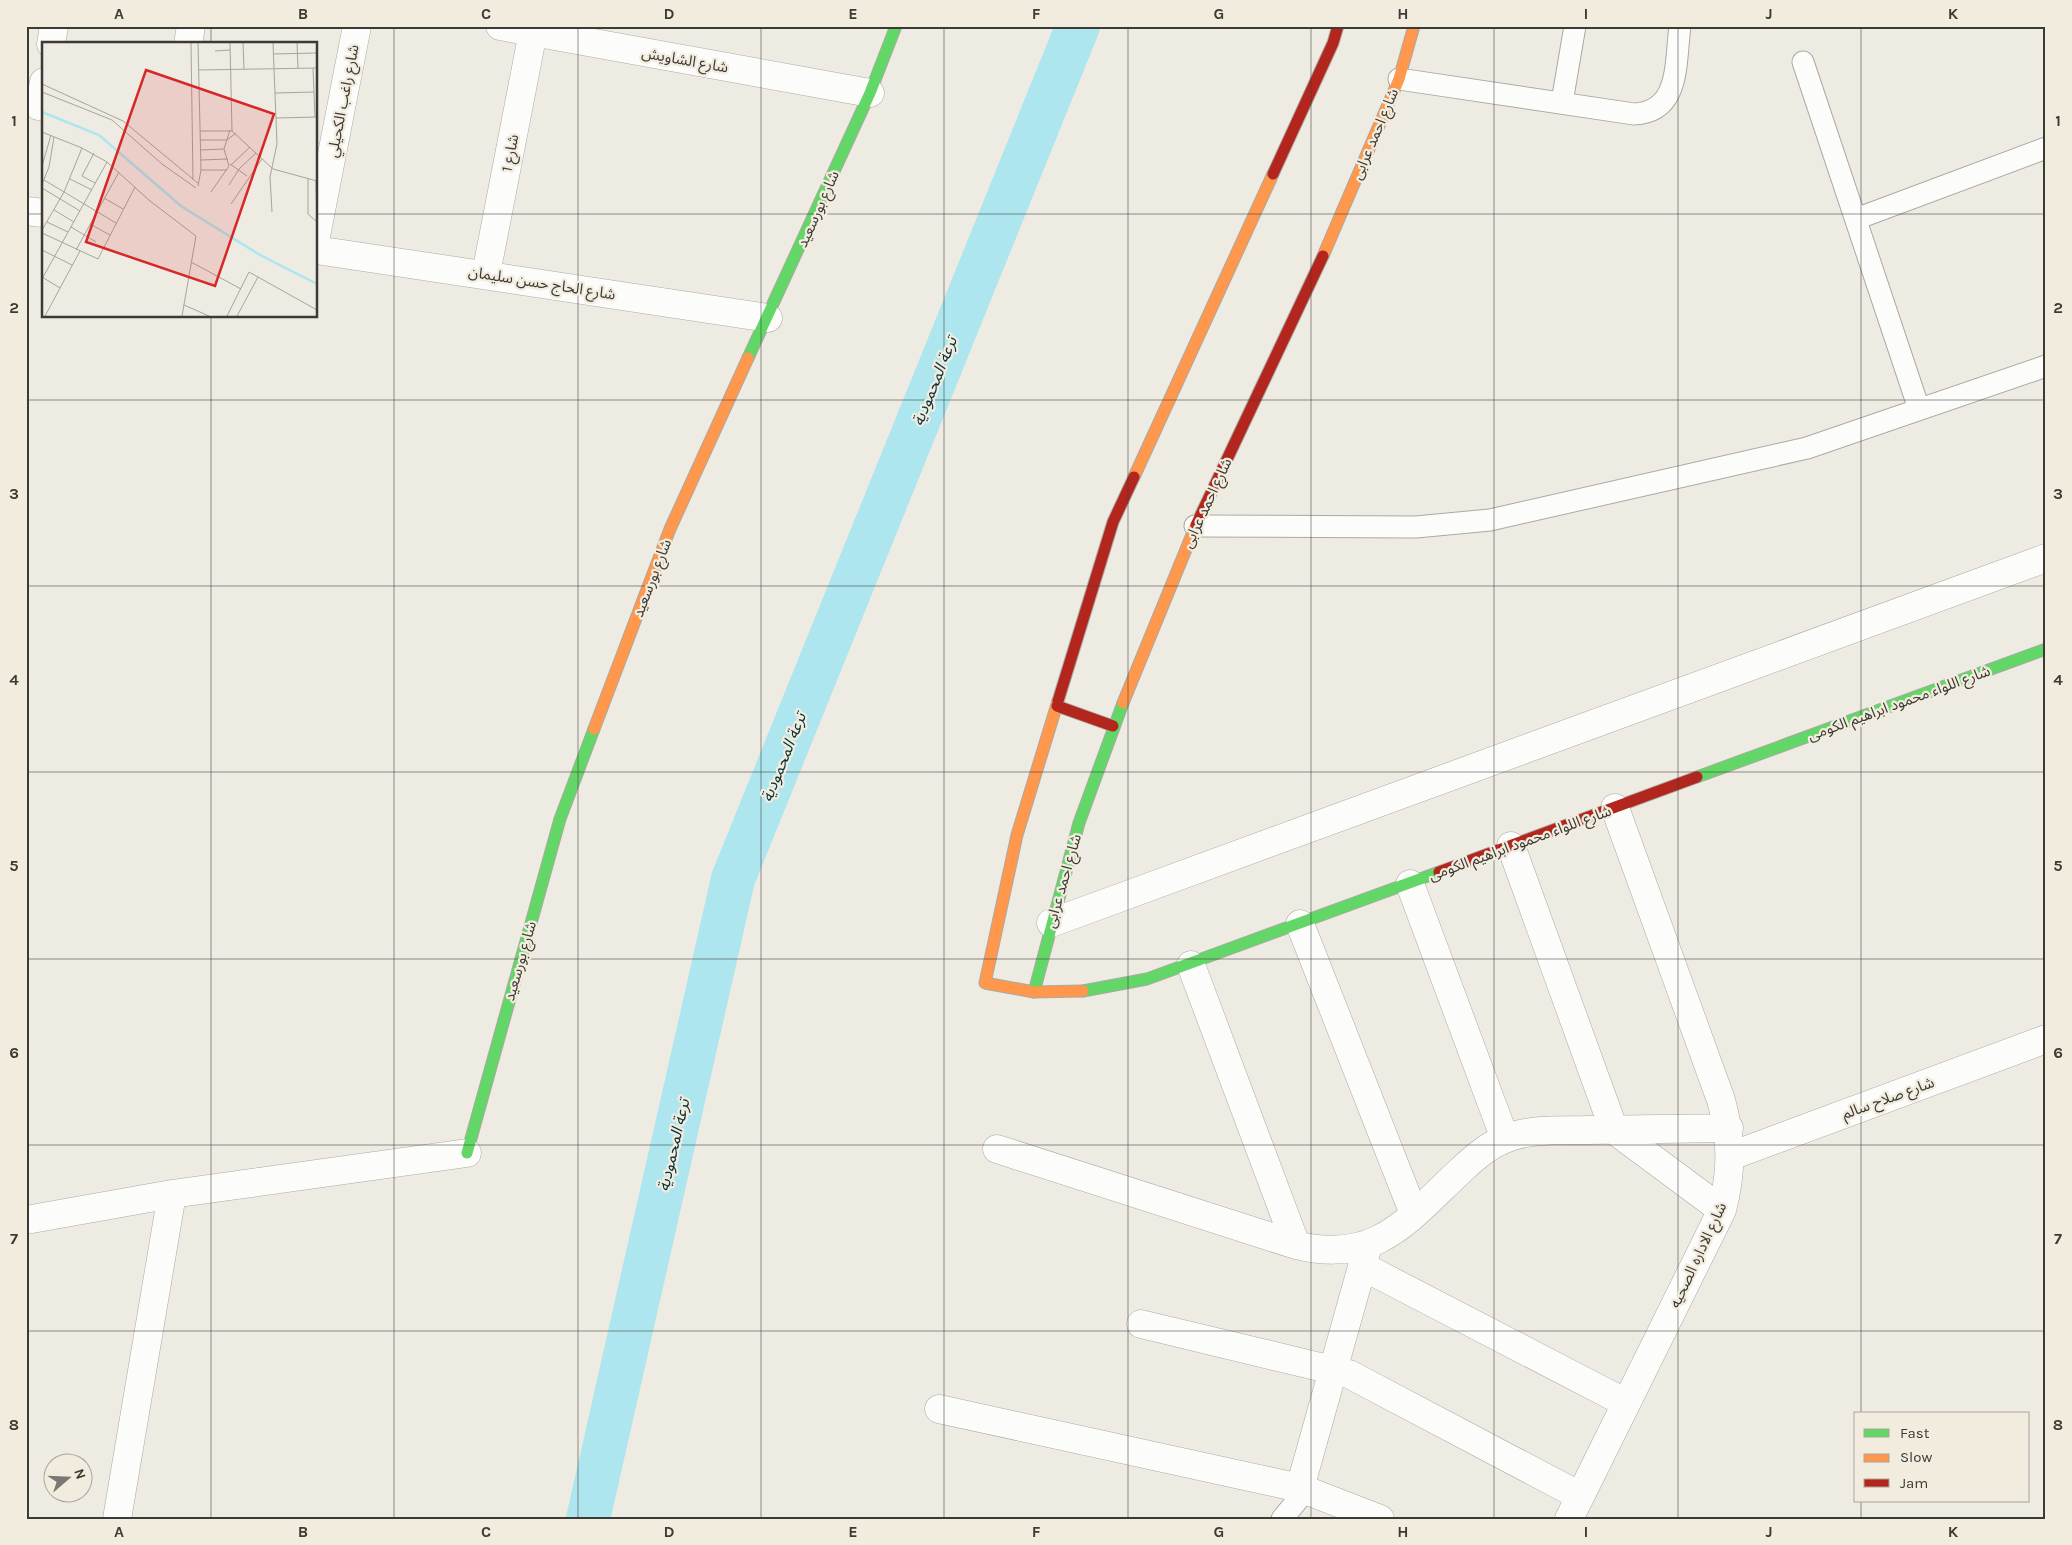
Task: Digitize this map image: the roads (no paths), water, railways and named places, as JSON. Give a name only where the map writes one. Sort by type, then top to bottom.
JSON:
[{"type":"main road","name":"شارع بورسعيد","points":[[467,1153],[560,820],[670,529],[870,93],[896,26]]},
{"type":"main road","points":[[1113,726],[1057,706],[1113,522],[1333,43],[1338,26]]},
{"type":"main road","name":"شارع احمد عرابى","points":[[1034,992],[1079,823],[1113,726],[1195,526],[1317,269],[1399,79],[1414,26]]},
{"type":"main road","name":"شارع اللواء محمود ابراهيم الكومى","points":[[1057,706],[1016,835],[985,983],[1034,992],[1072,993],[1148,979],[1191,965],[2046,649]]},
{"type":"street","points":[[51,42],[54,26]]},
{"type":"street","points":[[188,42],[191,26]]},
{"type":"street","name":"شارع راغب الكحيلي","points":[[318,226],[357,26]]},
{"type":"street","name":"شارع الشاويش","points":[[500,26],[870,93]]},
{"type":"street","name":"شارع 1","points":[[486,274],[534,32]]},
{"type":"street","points":[[26,211],[42,213]]},
{"type":"street","name":"شارع الحاج حسن سليمان","points":[[318,250],[486,274],[768,318]]},
{"type":"street","points":[[1051,923],[2046,558]]},
{"type":"street","name":"شارع الاداره الصحيه","points":[[1575,1508],[1722,1210],[1729,1184],[1731,1156],[1729,1128],[1721,1100],[1615,808]]},
{"type":"street","points":[[1511,846],[1614,1130],[1722,1210]]},
{"type":"street","points":[[1410,884],[1505,1139]]},
{"type":"street","points":[[1300,924],[1414,1214]]},
{"type":"street","points":[[1191,965],[1296,1245]]},
{"type":"street","name":"شارع صلاح سالم","points":[[1731,1156],[2046,1039]]},
{"type":"street","points":[[1303,1489],[1333,1368],[1365,1255],[1414,1214],[1472,1160],[1488,1148],[1505,1139],[1539,1132],[1729,1128]]},
{"type":"street","points":[[997,1149],[1296,1245],[1317,1250],[1365,1255],[1626,1403]]},
{"type":"street","points":[[26,1220],[172,1194],[467,1153]]},
{"type":"street","points":[[117,1519],[172,1194]]},
{"type":"street","points":[[1141,1324],[1333,1368],[1359,1378],[1575,1508]]},
{"type":"street","points":[[940,1409],[1303,1489],[1380,1519]]},
{"type":"lane","points":[[1562,102],[1575,26]]},
{"type":"lane","points":[[1399,79],[1634,114],[1646,113],[1658,109],[1666,100],[1671,89],[1680,26]]},
{"type":"lane","points":[[1803,62],[1919,410]]},
{"type":"lane","points":[[1856,220],[2046,148]]},
{"type":"lane","points":[[1195,526],[1416,527],[1490,520],[1807,448],[2046,366]]},
{"type":"lane","points":[[1282,1519],[1303,1489]]},
{"type":"waterway","name":"ترعة المحمودية","points":[[588,1519],[733,879],[1078,26]]}]
